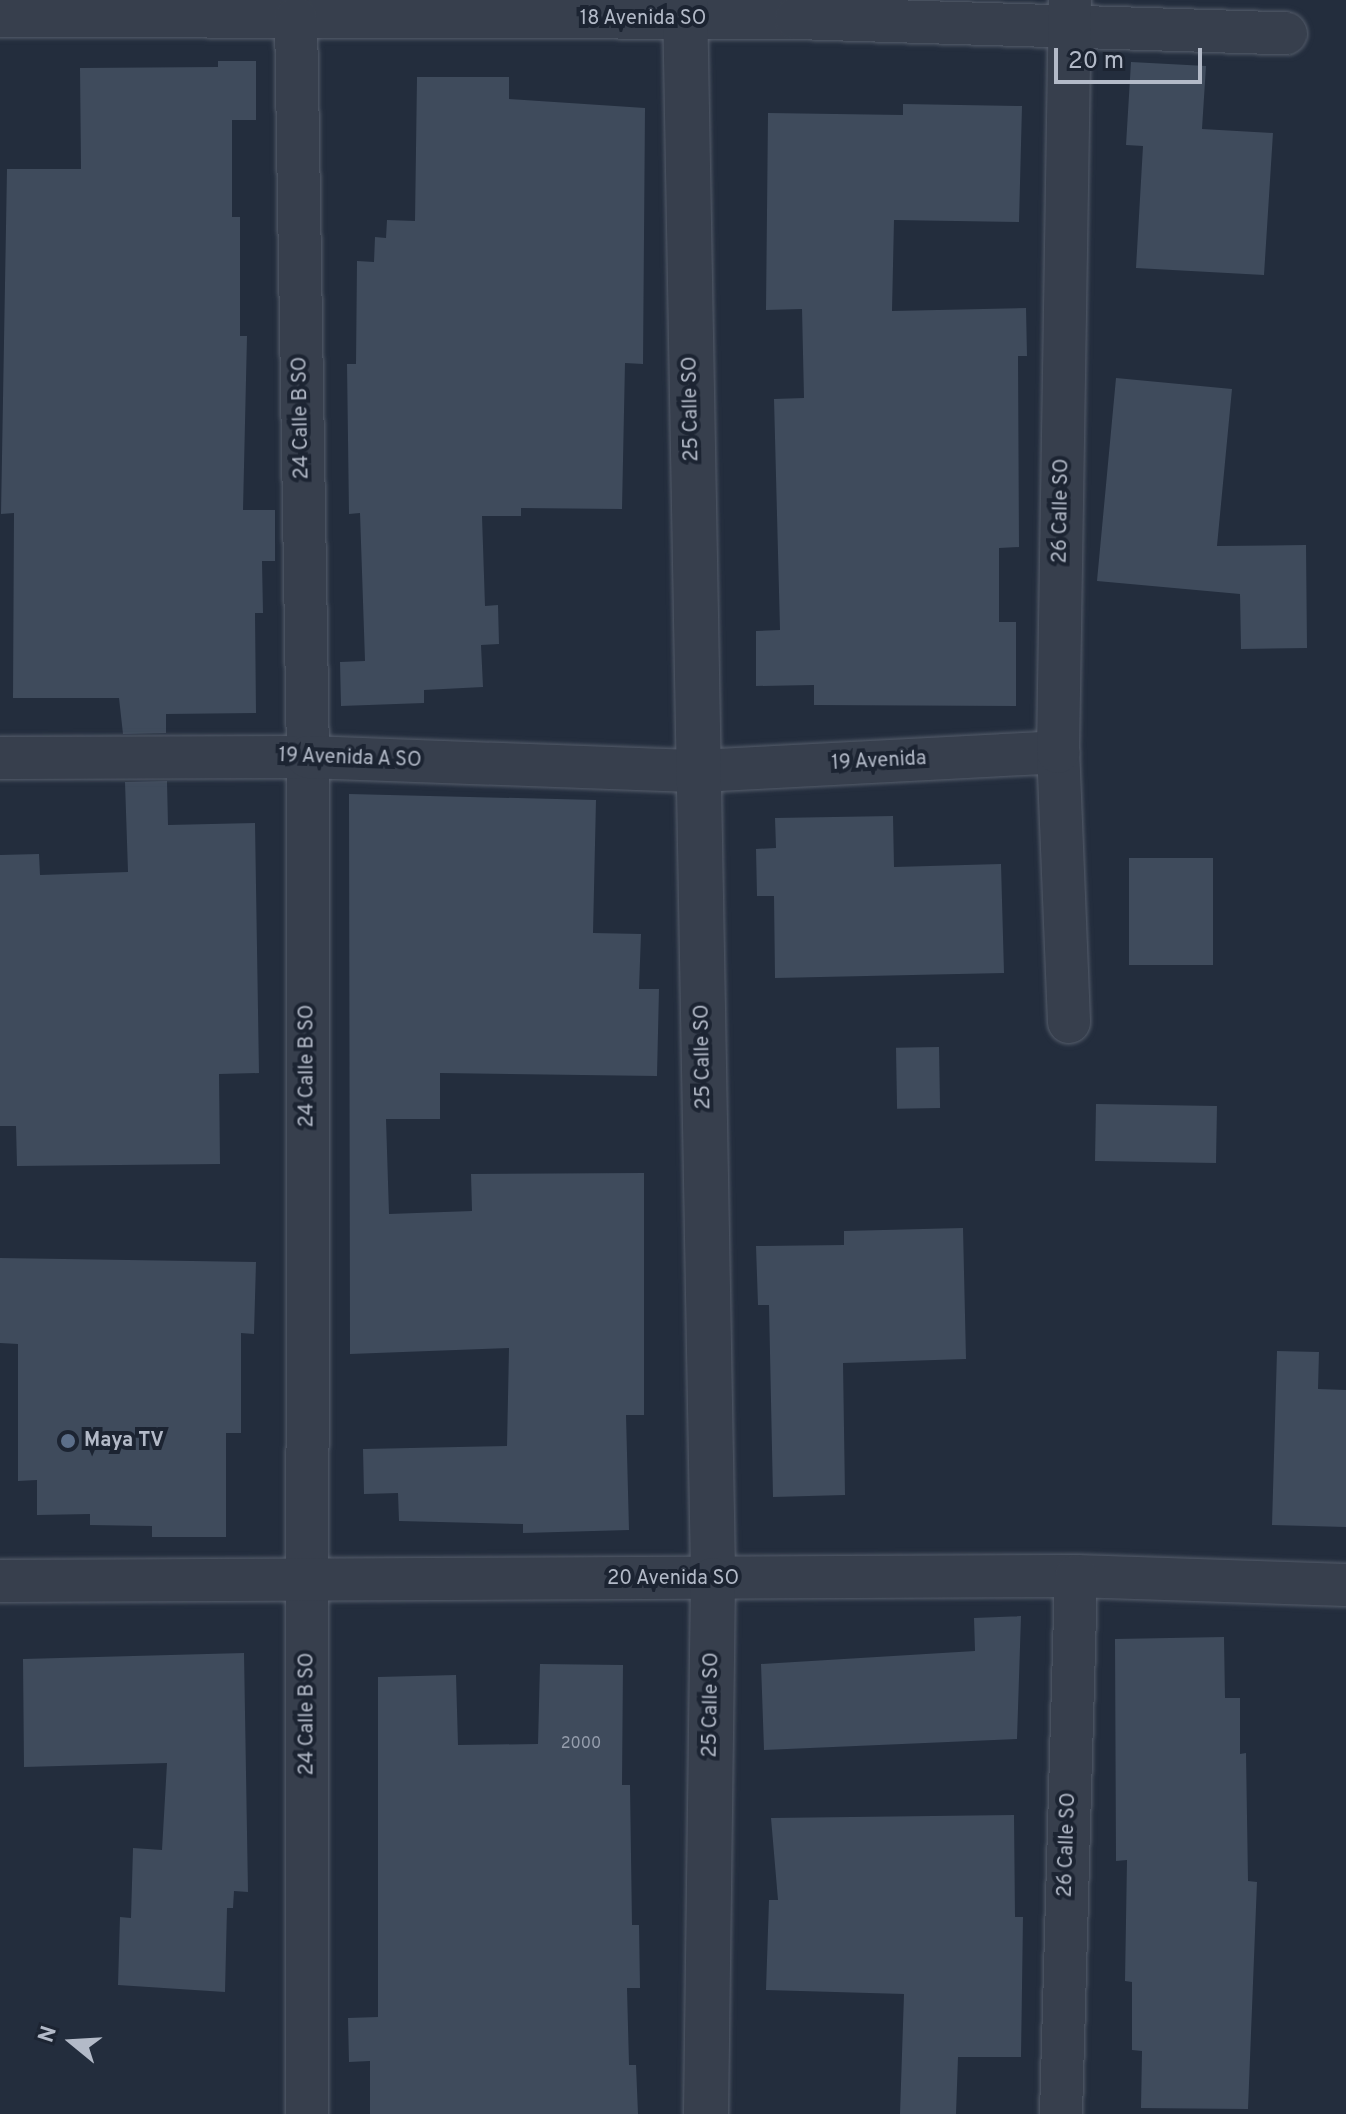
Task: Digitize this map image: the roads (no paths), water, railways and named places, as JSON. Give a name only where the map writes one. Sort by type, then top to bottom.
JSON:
[{"type":"street","name":"18 Avenida SO","points":[[0,16],[296,18],[685,10],[1070,11],[1286,33]]},
{"type":"street","name":"25 Calle SO","points":[[685,10],[713,1580],[706,2114]]},
{"type":"street","name":"26 Calle SO","points":[[1069,1022],[1058,752],[1070,11]]},
{"type":"street","name":"24 Calle B SO","points":[[296,18],[308,757],[307,2114]]},
{"type":"street","name":"19 Avenida","points":[[699,771],[1058,752]]},
{"type":"street","name":"19 Avenida A SO","points":[[0,758],[308,757],[699,771]]},
{"type":"street","name":"26 Calle SO","points":[[1061,2114],[1076,1576]]},
{"type":"street","name":"20 Avenida SO","points":[[0,1581],[1076,1576],[1346,1585]]},
{"type":"place","name":"Maya TV","points":[[68,1441]]}]
